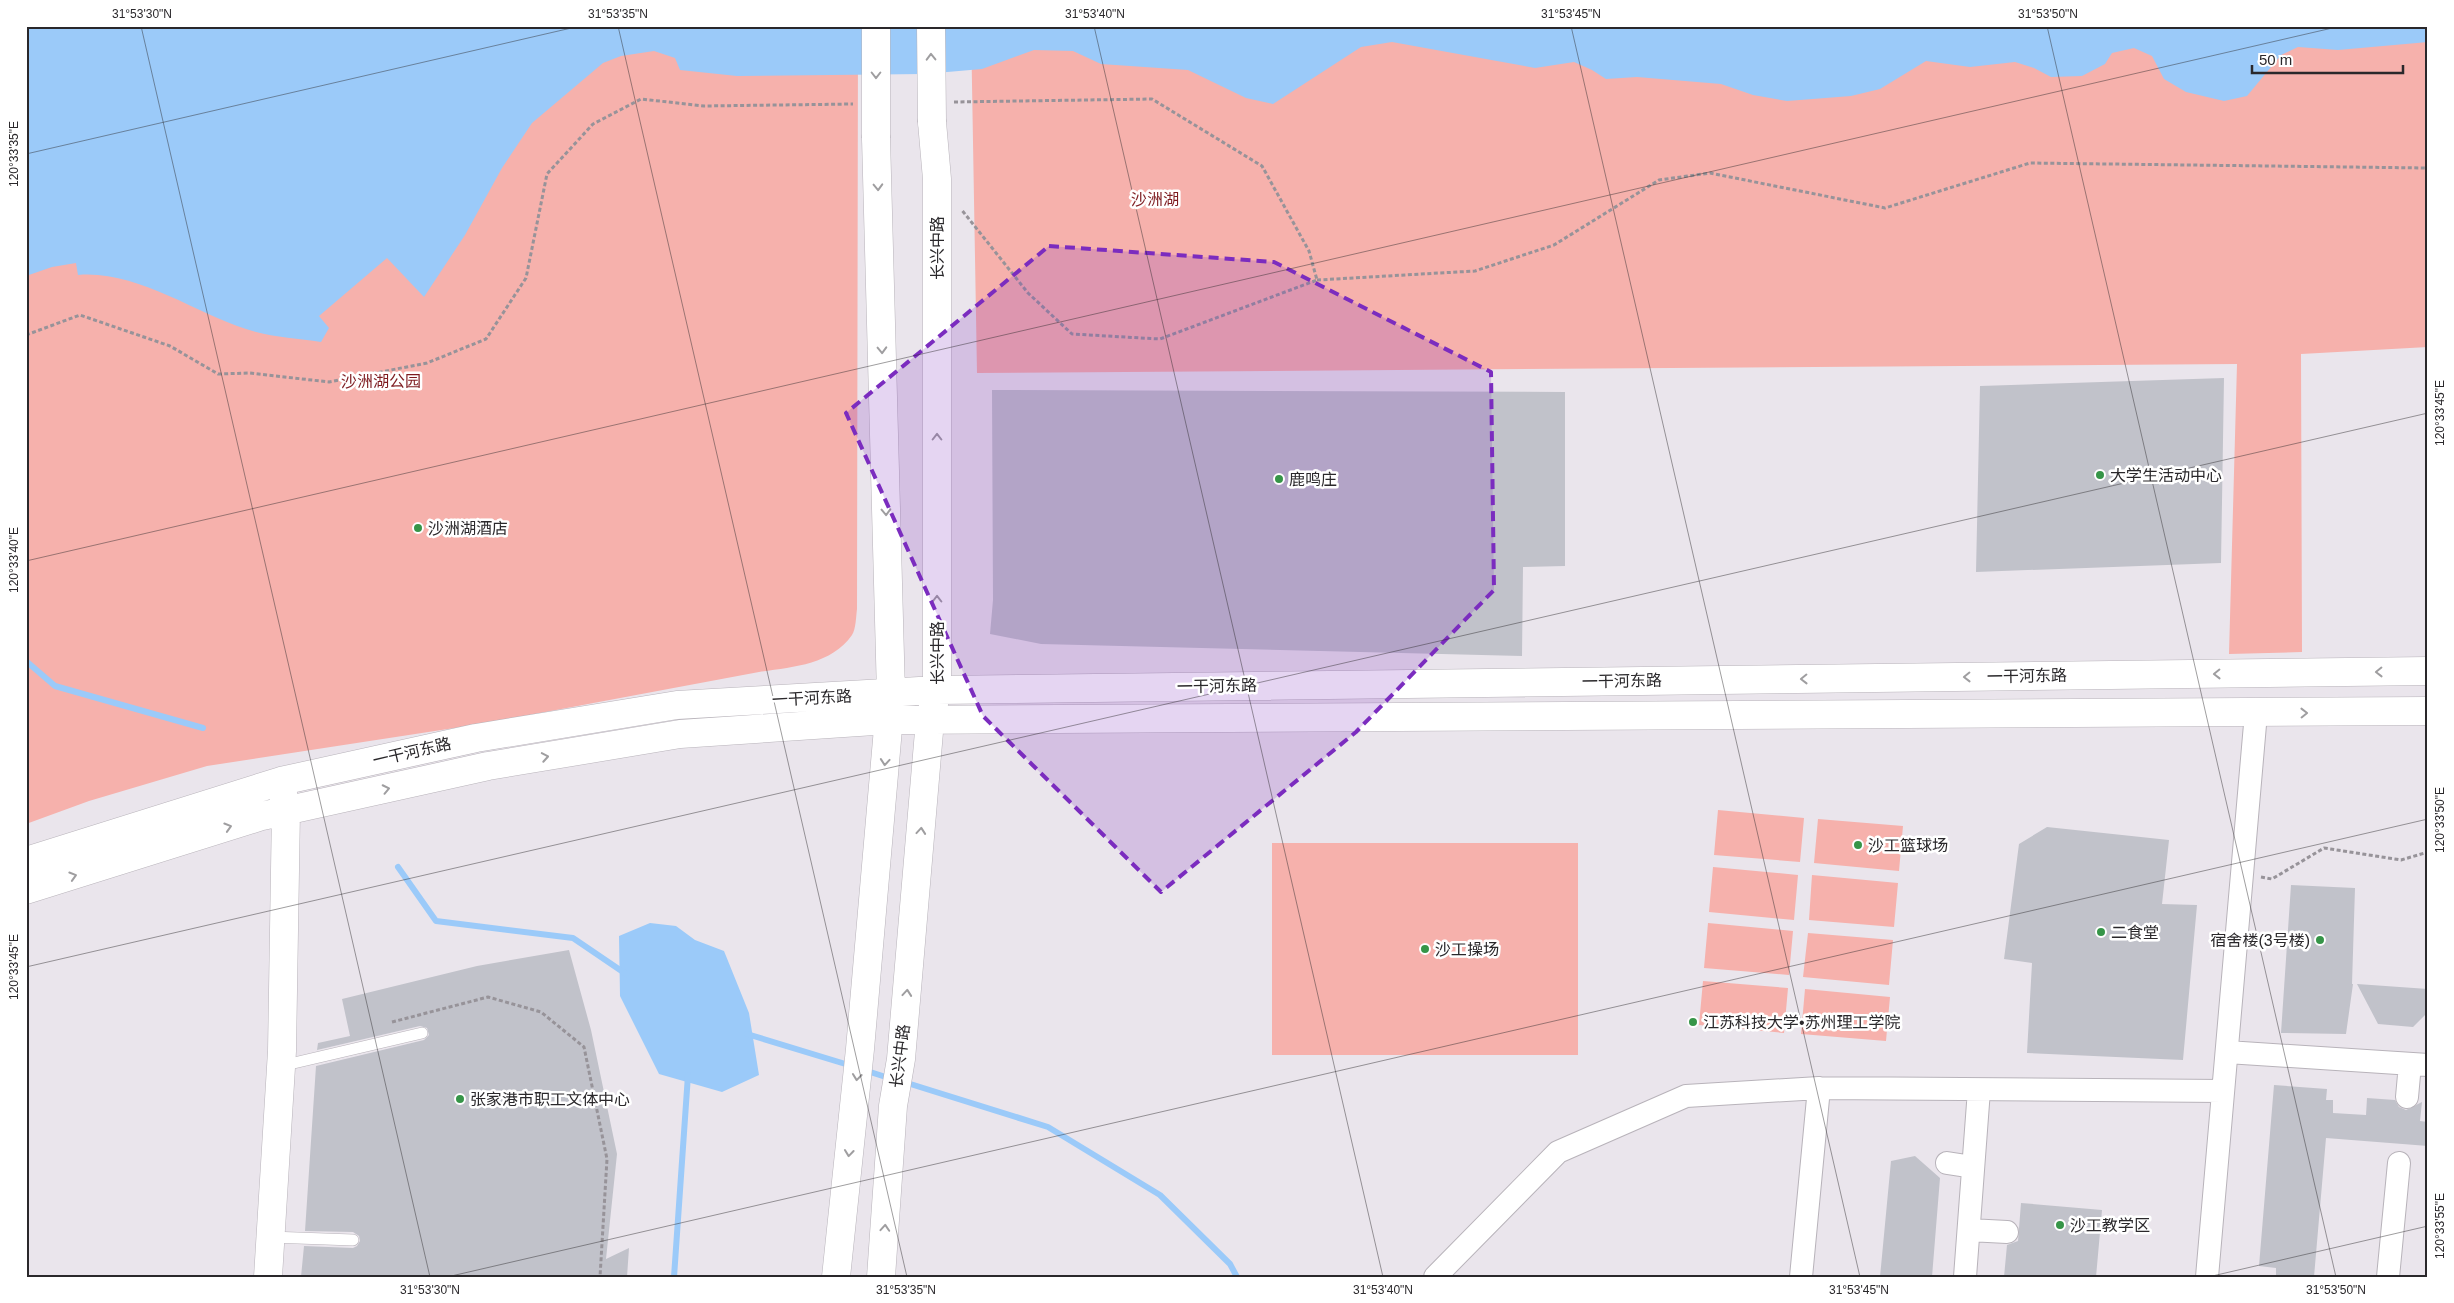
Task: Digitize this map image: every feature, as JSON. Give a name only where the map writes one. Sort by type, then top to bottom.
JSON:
[{"type":"street","points":[[836,1277],[860,1049],[890,707],[876,138],[876,26]]},
{"type":"street","name":"长兴中路","points":[[881,1277],[893,1106],[901,1059],[930,720],[937,690],[937,179],[932,122],[931,26]]},
{"type":"street","name":"一干河东路","points":[[26,890],[286,810],[488,766],[680,734],[890,707],[937,690],[2428,671]]},
{"type":"street","name":"一干河东路","points":[[26,860],[281,781],[476,738],[677,705],[890,707],[930,720],[2428,711]]},
{"type":"street","points":[[2207,1277],[2256,713]]},
{"type":"street","points":[[268,1277],[281,1066],[286,810],[281,781]]},
{"type":"street","points":[[2226,1052],[2419,1065],[2407,1097]]},
{"type":"street","points":[[1435,1277],[1558,1152],[1686,1096],[1819,1088],[2223,1091]]},
{"type":"street","points":[[1802,1277],[1819,1088]]},
{"type":"street","points":[[1965,1277],[1979,1090]]},
{"type":"street","points":[[1946,1163],[1974,1167]]},
{"type":"street","points":[[2388,1277],[2399,1163]]},
{"type":"street","points":[[1969,1230],[2006,1232]]},
{"type":"lane","points":[[281,1066],[422,1034]]},
{"type":"lane","points":[[270,1237],[353,1240]]},
{"type":"path","points":[[26,335],[80,315],[170,346],[218,374],[250,373],[329,382],[428,363],[486,339],[526,278],[547,174],[593,124],[641,98],[704,106],[854,104]]},
{"type":"path","points":[[953,102],[1152,98],[1262,166],[1309,251],[1318,280]]},
{"type":"path","points":[[937,179],[1028,293],[1072,334],[1160,339],[1318,280],[1475,271],[1554,245],[1659,180],[1710,173],[1886,208],[2030,163],[2428,168]]},
{"type":"path","points":[[2243,875],[2272,879],[2324,848],[2401,860],[2428,852]]},
{"type":"path","points":[[385,1024],[488,997],[541,1012],[584,1047],[607,1159],[600,1277]]},
{"type":"highlighted area","points":[[1049,246],[1274,262],[1491,372],[1494,590],[1356,732],[1161,892],[983,716],[846,413]]},
{"type":"green space","name":"沙洲湖公园","points":[[26,26],[858,26],[857,609],[852,635],[833,653],[822,659],[797,666],[487,723],[207,766],[89,801],[26,824]]},
{"type":"green space","name":"沙洲湖","points":[[971,26],[2428,26],[2428,347],[2301,354],[2302,652],[2229,654],[2237,364],[977,373]]},
{"type":"green space","points":[[1718,810],[1804,818],[1800,862],[1714,855]]},
{"type":"green space","name":"沙工篮球场","points":[[1818,819],[1903,826],[1899,871],[1814,863]]},
{"type":"green space","name":"沙工操场","points":[[1272,843],[1578,843],[1578,1055],[1272,1055]]},
{"type":"green space","points":[[1713,867],[1798,875],[1794,920],[1709,912]]},
{"type":"green space","points":[[1812,875],[1898,883],[1894,927],[1809,920]]},
{"type":"green space","points":[[1708,923],[1793,931],[1789,975],[1704,968]]},
{"type":"green space","points":[[1808,933],[1893,940],[1889,985],[1803,977]]},
{"type":"green space","points":[[1703,981],[1788,988],[1784,1033],[1699,1025]]},
{"type":"green space","points":[[1805,989],[1890,997],[1886,1041],[1801,1034]]},
{"type":"water","points":[[26,26],[2428,26],[2428,42],[2338,50],[2298,47],[2281,55],[2247,96],[2224,101],[2186,92],[2164,79],[2152,56],[2134,48],[2112,53],[2105,64],[2082,76],[2051,77],[2034,68],[2015,62],[1970,67],[1926,61],[1880,89],[1851,96],[1787,101],[1753,95],[1721,84],[1637,77],[1606,79],[1574,62],[1535,68],[1392,42],[1361,47],[1273,104],[1246,98],[1188,70],[1101,64],[1073,51],[1034,50],[982,69],[924,74],[737,76],[680,70],[675,58],[654,51],[621,56],[603,63],[532,123],[502,168],[465,235],[424,297],[387,258],[319,316],[329,328],[321,342],[255,332],[226,322],[143,285],[100,275],[78,275],[76,263],[52,267],[26,276]]},
{"type":"water","points":[[650,923],[676,926],[695,940],[724,951],[749,1013],[759,1075],[722,1092],[659,1074],[620,996],[619,936]]},
{"type":"building","name":"大学生活动中心","points":[[2224,378],[2221,563],[1976,572],[1980,386]]},
{"type":"building","name":"鹿鸣庄","points":[[992,390],[1565,392],[1565,566],[1523,567],[1522,656],[1041,644],[990,634],[993,600]]},
{"type":"building","name":"二食堂","points":[[2047,827],[2169,840],[2162,904],[2197,905],[2183,1060],[2027,1053],[2032,963],[2004,959],[2019,844]]},
{"type":"building","name":"宿舍楼(3号楼)","points":[[2291,885],[2355,888],[2353,984],[2346,1034],[2281,1033]]},
{"type":"building","name":"张家港市职工文体中心","points":[[569,950],[591,1030],[617,1154],[606,1259],[629,1248],[627,1277],[301,1277],[304,1246],[353,1248],[360,1241],[359,1236],[353,1232],[305,1231],[316,1066],[424,1040],[429,1035],[427,1028],[420,1026],[317,1050],[318,1043],[350,1036],[342,999],[477,966]]},
{"type":"building","points":[[2357,984],[2428,989],[2428,1012],[2413,1027],[2378,1024]]},
{"type":"building","points":[[2274,1085],[2327,1089],[2326,1100],[2333,1100],[2333,1113],[2366,1115],[2367,1098],[2395,1100],[2399,1107],[2406,1110],[2422,1102],[2420,1121],[2428,1122],[2428,1146],[2326,1138],[2314,1277],[2276,1277],[2276,1268],[2259,1266]]},
{"type":"building","points":[[1915,1156],[1940,1178],[1932,1277],[1880,1277],[1891,1161]]},
{"type":"building","name":"沙工教学区","points":[[2021,1203],[2102,1210],[2096,1277],[2004,1277],[2007,1245],[2018,1241]]},
{"type":"waterway","points":[[26,661],[55,686],[203,728]]},
{"type":"waterway","points":[[398,867],[436,921],[573,938],[626,974]]},
{"type":"waterway","points":[[747,1034],[852,1066]]},
{"type":"waterway","points":[[864,1070],[892,1079]]},
{"type":"waterway","points":[[674,1277],[688,1075]]},
{"type":"waterway","points":[[904,1082],[1048,1127],[1160,1195],[1230,1264],[1237,1277]]},
{"type":"place","name":"大学生活动中心","points":[[2100,475]]},
{"type":"place","name":"鹿鸣庄","points":[[1279,479]]},
{"type":"place","name":"沙洲湖酒店","points":[[418,528]]},
{"type":"place","name":"沙工篮球场","points":[[1858,845]]},
{"type":"place","name":"二食堂","points":[[2101,932]]},
{"type":"place","name":"宿舍楼(3号楼)","points":[[2320,940]]},
{"type":"place","name":"沙工操场","points":[[1425,949]]},
{"type":"place","name":"江苏科技大学•苏州理工学院","points":[[1693,1022]]},
{"type":"place","name":"张家港市职工文体中心","points":[[460,1099]]},
{"type":"place","name":"沙工教学区","points":[[2060,1225]]}]
